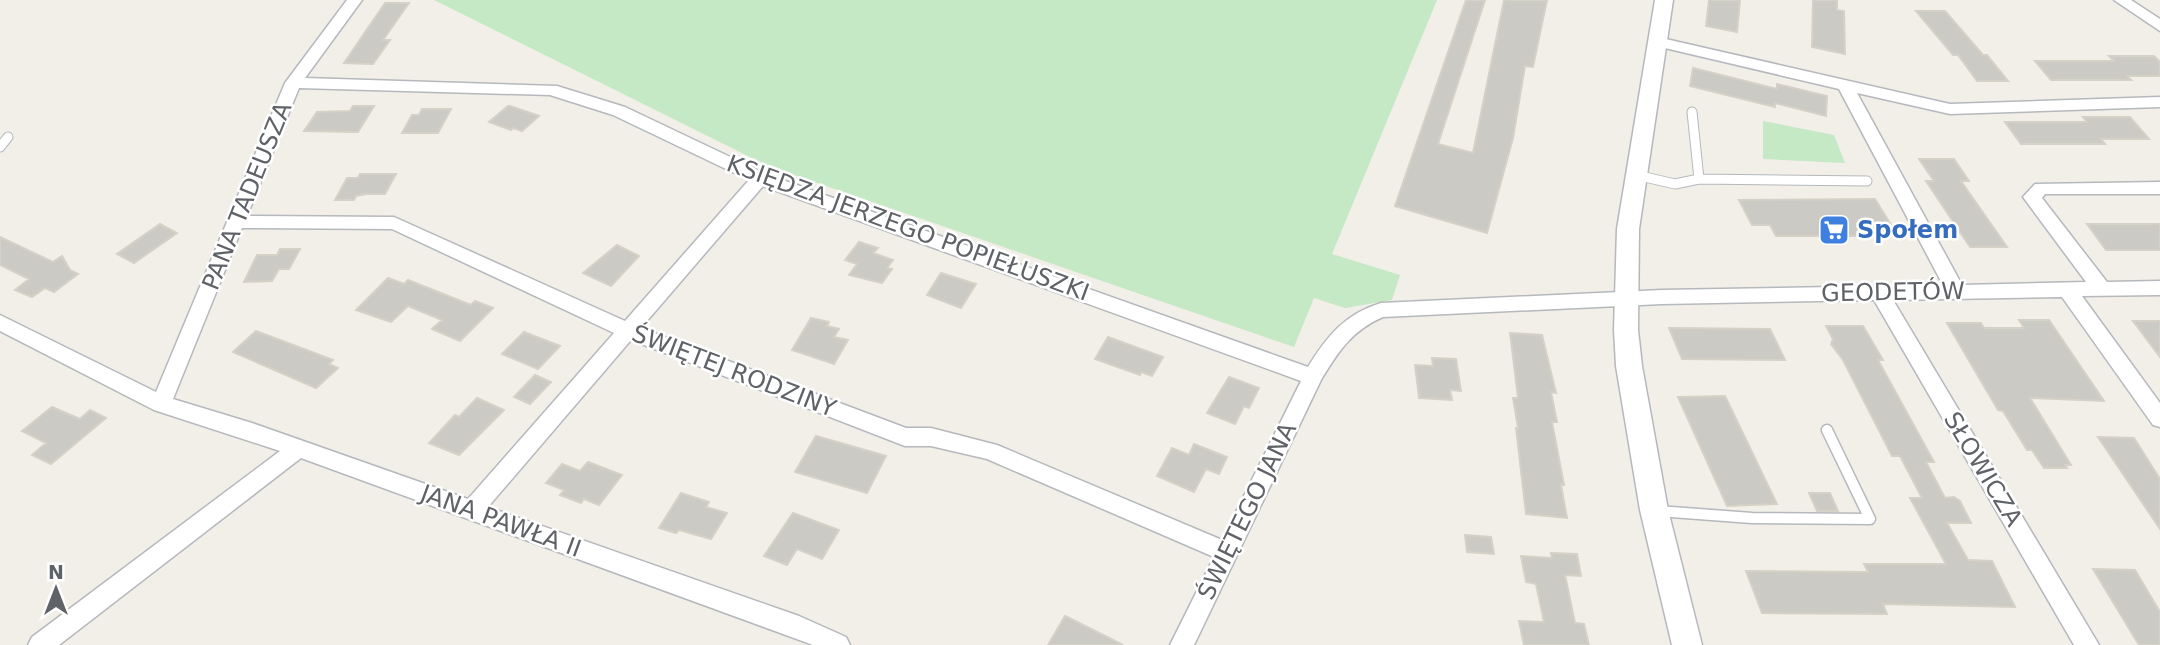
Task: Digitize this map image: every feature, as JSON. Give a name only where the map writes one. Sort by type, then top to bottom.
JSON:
[{"type":"street","name":"PANA TADEUSZA","points":[[161,404],[293,83],[355,0]]},
{"type":"street","points":[[1664,0],[1628,229],[1626,298],[1629,366],[1654,510],[1688,645]]},
{"type":"street","points":[[2121,0],[2160,26]]},
{"type":"street","points":[[1657,42],[1950,108],[2160,102]]},
{"type":"street","name":"KSIĘDZA JERZEGO POPIEŁUSZKI","points":[[293,83],[551,90],[619,111],[760,178],[1313,377]]},
{"type":"street","points":[[1845,85],[1956,290]]},
{"type":"street","points":[[471,510],[760,178]]},
{"type":"street","points":[[2101,288],[2032,197],[2041,188],[2160,188]]},
{"type":"street","name":"ŚWIĘTEJ RODZINY","points":[[237,222],[394,223],[626,330],[905,436],[931,437],[990,451],[1227,552]]},
{"type":"street","points":[[2066,288],[2160,419]]},
{"type":"street","name":"GEODETÓW","points":[[1313,377],[1337,337],[1348,325],[1381,310],[1626,298],[2160,288]]},
{"type":"street","name":"SŁOWICZA","points":[[1879,292],[2087,645]]},
{"type":"street","name":"JANA PAWŁA II","points":[[0,323],[161,404],[471,510],[799,627],[838,645]]},
{"type":"street","name":"ŚWIĘTEGO JANA","points":[[1182,645],[1313,377]]},
{"type":"street","points":[[40,645],[298,449]]},
{"type":"lane","points":[[1692,112],[1699,179]]},
{"type":"lane","points":[[0,147],[8,137]]},
{"type":"lane","points":[[1636,175],[1675,184],[1699,179],[1867,181]]},
{"type":"lane","points":[[1654,510],[1752,518],[1870,519],[1826,430]]},
{"type":"green space","points":[[434,0],[1437,0],[1332,254],[1400,275],[1392,300],[1345,308],[1314,298],[1294,347],[768,166]]},
{"type":"green space","points":[[1763,121],[1834,135],[1845,163],[1763,159]]},
{"type":"building","points":[[1466,0],[1485,0],[1438,144],[1473,153],[1504,0],[1547,0],[1533,67],[1525,66],[1513,138],[1487,233],[1395,206]]},
{"type":"building","points":[[1709,0],[1740,0],[1737,32],[1706,26]]},
{"type":"building","points":[[1813,0],[1837,0],[1837,10],[1844,11],[1845,54],[1812,47]]},
{"type":"building","points":[[385,3],[409,3],[383,40],[390,40],[373,64],[344,63]]},
{"type":"building","points":[[1916,11],[1945,11],[2008,81],[1977,81],[1958,55],[1953,55]]},
{"type":"building","points":[[2109,56],[2154,56],[2160,62],[2160,76],[2127,76],[2131,80],[2051,80],[2035,61],[2114,61]]},
{"type":"building","points":[[1693,68],[1777,89],[1777,84],[1827,96],[1826,116],[1775,103],[1775,107],[1690,86]]},
{"type":"building","points":[[353,106],[374,106],[358,132],[304,131],[317,112],[350,111]]},
{"type":"building","points":[[508,106],[539,116],[522,131],[489,122]]},
{"type":"building","points":[[422,109],[451,109],[438,133],[402,133],[412,115],[419,115]]},
{"type":"building","points":[[2083,117],[2130,117],[2149,139],[2101,139],[2105,144],[2021,144],[2005,122],[2087,122]]},
{"type":"building","points":[[1919,159],[1954,159],[1969,181],[1961,181],[2007,247],[1970,247],[1926,181],[1934,181]]},
{"type":"building","points":[[360,174],[396,174],[385,194],[366,194],[356,196],[354,200],[335,200],[347,178],[358,178]]},
{"type":"building","points":[[1875,199],[1898,236],[1776,236],[1770,225],[1752,225],[1739,200]]},
{"type":"building","points":[[160,224],[177,233],[134,263],[117,254]]},
{"type":"building","points":[[2087,224],[2160,224],[2160,250],[2106,250]]},
{"type":"building","points":[[0,237],[53,262],[62,256],[70,270],[78,274],[54,292],[45,288],[32,297],[15,290],[29,279],[0,265]]},
{"type":"building","points":[[859,242],[878,248],[873,253],[893,260],[887,268],[892,269],[882,283],[849,275],[857,264],[845,260]]},
{"type":"building","points":[[617,245],[639,256],[611,286],[583,273]]},
{"type":"building","points":[[280,249],[300,249],[289,269],[279,269],[272,281],[244,282],[257,255],[277,255]]},
{"type":"building","points":[[941,273],[976,284],[961,308],[927,295]]},
{"type":"building","points":[[388,278],[404,284],[408,280],[471,305],[475,301],[493,308],[460,341],[432,329],[442,320],[408,306],[391,322],[356,310]]},
{"type":"building","points":[[811,318],[829,322],[827,326],[839,329],[834,337],[848,340],[834,364],[792,350]]},
{"type":"building","points":[[2019,320],[2049,320],[2104,401],[2030,398],[2071,465],[2065,465],[2067,468],[2044,468],[2032,450],[2027,450],[2003,411],[1998,410],[1947,323],[1981,323],[1984,328],[2024,328]]},
{"type":"building","points":[[2133,321],[2160,321],[2160,357]]},
{"type":"building","points":[[1826,326],[1863,326],[1883,360],[1878,360],[1934,462],[1926,462],[1945,498],[1954,497],[1960,501],[1971,523],[1947,523],[1968,560],[1992,561],[2015,607],[1883,604],[1887,614],[1762,613],[1746,571],[1868,572],[1864,564],[1946,564],[1910,498],[1922,498],[1900,456],[1892,456],[1843,360],[1831,344],[1833,339]]},
{"type":"building","points":[[1669,328],[1770,329],[1785,360],[1682,359]]},
{"type":"building","points":[[256,331],[333,360],[329,364],[338,368],[316,388],[233,352]]},
{"type":"building","points":[[524,332],[560,346],[538,369],[502,354]]},
{"type":"building","points":[[1510,333],[1542,335],[1556,393],[1551,392],[1557,422],[1552,422],[1564,485],[1561,485],[1567,518],[1526,514],[1513,398],[1518,398]]},
{"type":"building","points":[[1108,337],[1163,357],[1152,376],[1141,372],[1140,375],[1095,359]]},
{"type":"building","points":[[1432,358],[1456,359],[1461,391],[1450,390],[1452,400],[1419,398],[1415,365],[1433,366]]},
{"type":"building","points":[[535,375],[551,382],[530,404],[514,397]]},
{"type":"building","points":[[1229,377],[1259,388],[1249,408],[1244,406],[1235,424],[1207,413]]},
{"type":"building","points":[[1725,396],[1777,504],[1727,506],[1678,397]]},
{"type":"building","points":[[477,398],[504,410],[459,455],[429,443],[455,415],[459,417]]},
{"type":"building","points":[[52,407],[80,419],[90,410],[106,418],[51,464],[32,455],[46,443],[22,431]]},
{"type":"building","points":[[816,436],[886,456],[867,493],[795,472]]},
{"type":"building","points":[[2098,437],[2134,438],[2160,479],[2160,529]]},
{"type":"building","points":[[1194,444],[1227,457],[1219,474],[1206,469],[1194,492],[1157,476],[1172,448],[1189,455]]},
{"type":"building","points":[[588,462],[622,475],[599,505],[584,499],[581,503],[560,495],[564,490],[546,483],[562,464],[580,471]]},
{"type":"building","points":[[681,493],[709,502],[706,507],[727,513],[711,539],[679,530],[676,533],[659,528]]},
{"type":"building","points":[[1809,493],[1830,493],[1838,511],[1817,511]]},
{"type":"building","points":[[793,513],[839,530],[822,559],[797,549],[787,565],[764,556]]},
{"type":"building","points":[[1465,535],[1491,537],[1494,554],[1467,552]]},
{"type":"building","points":[[1551,553],[1577,554],[1581,576],[1565,575],[1575,623],[1584,624],[1589,645],[1524,645],[1519,621],[1544,622],[1536,584],[1526,582],[1521,556],[1552,558]]},
{"type":"building","points":[[2093,569],[2135,570],[2160,612],[2160,645],[2139,645]]},
{"type":"building","points":[[1065,616],[1123,645],[1048,645]]},
{"type":"place","name":"Społem","points":[[1834,230]]}]
